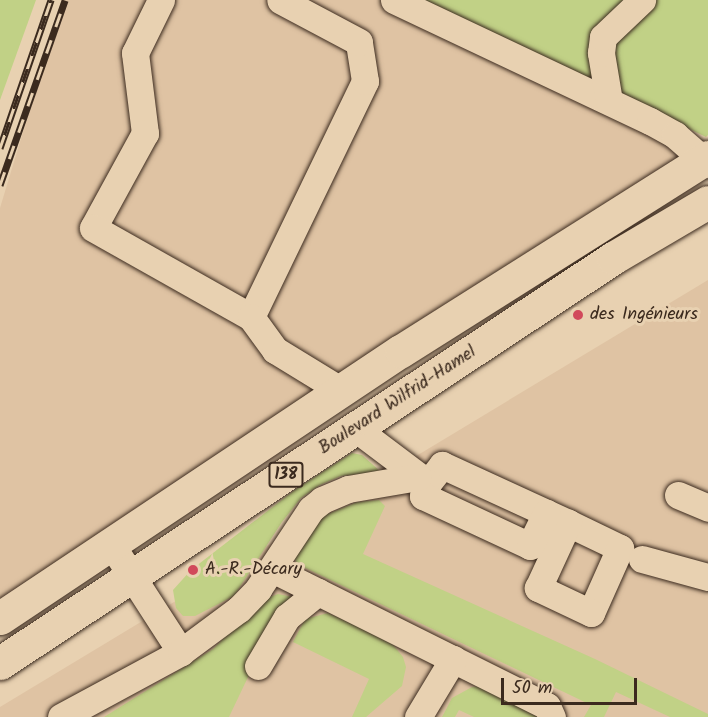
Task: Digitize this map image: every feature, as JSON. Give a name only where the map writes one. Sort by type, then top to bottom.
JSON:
[{"type":"main road","name":"Boulevard Wilfrid-Hamel","points":[[0,618],[593,227],[707,160]]},
{"type":"main road","name":"Boulevard Wilfrid-Hamel","points":[[0,663],[614,258],[708,202]]},
{"type":"street","points":[[161,0],[135,53],[145,133],[93,228],[250,317],[274,350],[342,391]]},
{"type":"street","points":[[250,317],[365,81],[359,42],[280,0]]},
{"type":"street","points":[[394,0],[609,101],[675,135],[707,160]]},
{"type":"street","points":[[609,101],[601,53],[603,37],[642,0]]},
{"type":"street","points":[[355,428],[423,480]]},
{"type":"street","points":[[61,717],[181,652],[239,609],[272,569],[311,509],[322,500],[348,489],[423,480],[442,465],[629,553],[708,577]]},
{"type":"street","points":[[423,480],[423,496],[530,546],[557,518]]},
{"type":"street","points":[[678,495],[708,508]]},
{"type":"street","points":[[557,518],[538,588],[591,613],[629,553]]},
{"type":"street","points":[[111,544],[181,652]]},
{"type":"street","points":[[272,569],[548,706],[552,717]]},
{"type":"street","points":[[258,666],[287,617],[318,592]]},
{"type":"street","points":[[418,717],[453,659]]},
{"type":"shaded area","points":[[63,0],[394,0],[704,159],[0,618],[0,208]]},
{"type":"shaded area","points":[[708,280],[708,717],[0,717],[0,707]]},
{"type":"green space","points":[[0,0],[36,0],[0,100]]},
{"type":"green space","points":[[424,0],[708,0],[708,135],[706,137]]},
{"type":"green space","points":[[352,453],[362,455],[381,472],[341,476],[320,485],[301,498],[282,522],[234,596],[195,616],[183,616],[176,608],[173,590],[191,570],[296,489]]},
{"type":"green space","points":[[379,500],[385,506],[363,554],[595,659],[708,714],[708,717],[670,717],[616,692],[604,717],[584,717],[591,705],[297,564],[294,558],[323,516],[357,502]]},
{"type":"green space","points":[[278,594],[293,597],[269,633],[229,717],[104,717],[213,649],[262,600]]},
{"type":"green space","points":[[328,613],[390,641],[403,657],[406,667],[402,686],[366,717],[352,717],[369,679],[293,642],[305,619]]},
{"type":"green space","points":[[481,686],[526,705],[538,717],[474,717],[459,710],[455,717],[442,717],[452,698],[472,687]]},
{"type":"railway","points":[[0,148],[51,0]]},
{"type":"railway","points":[[0,185],[65,0]]},
{"type":"place","name":"des Ingénieurs","points":[[578,315]]},
{"type":"place","name":"A.-R.-Décary","points":[[193,570]]}]
